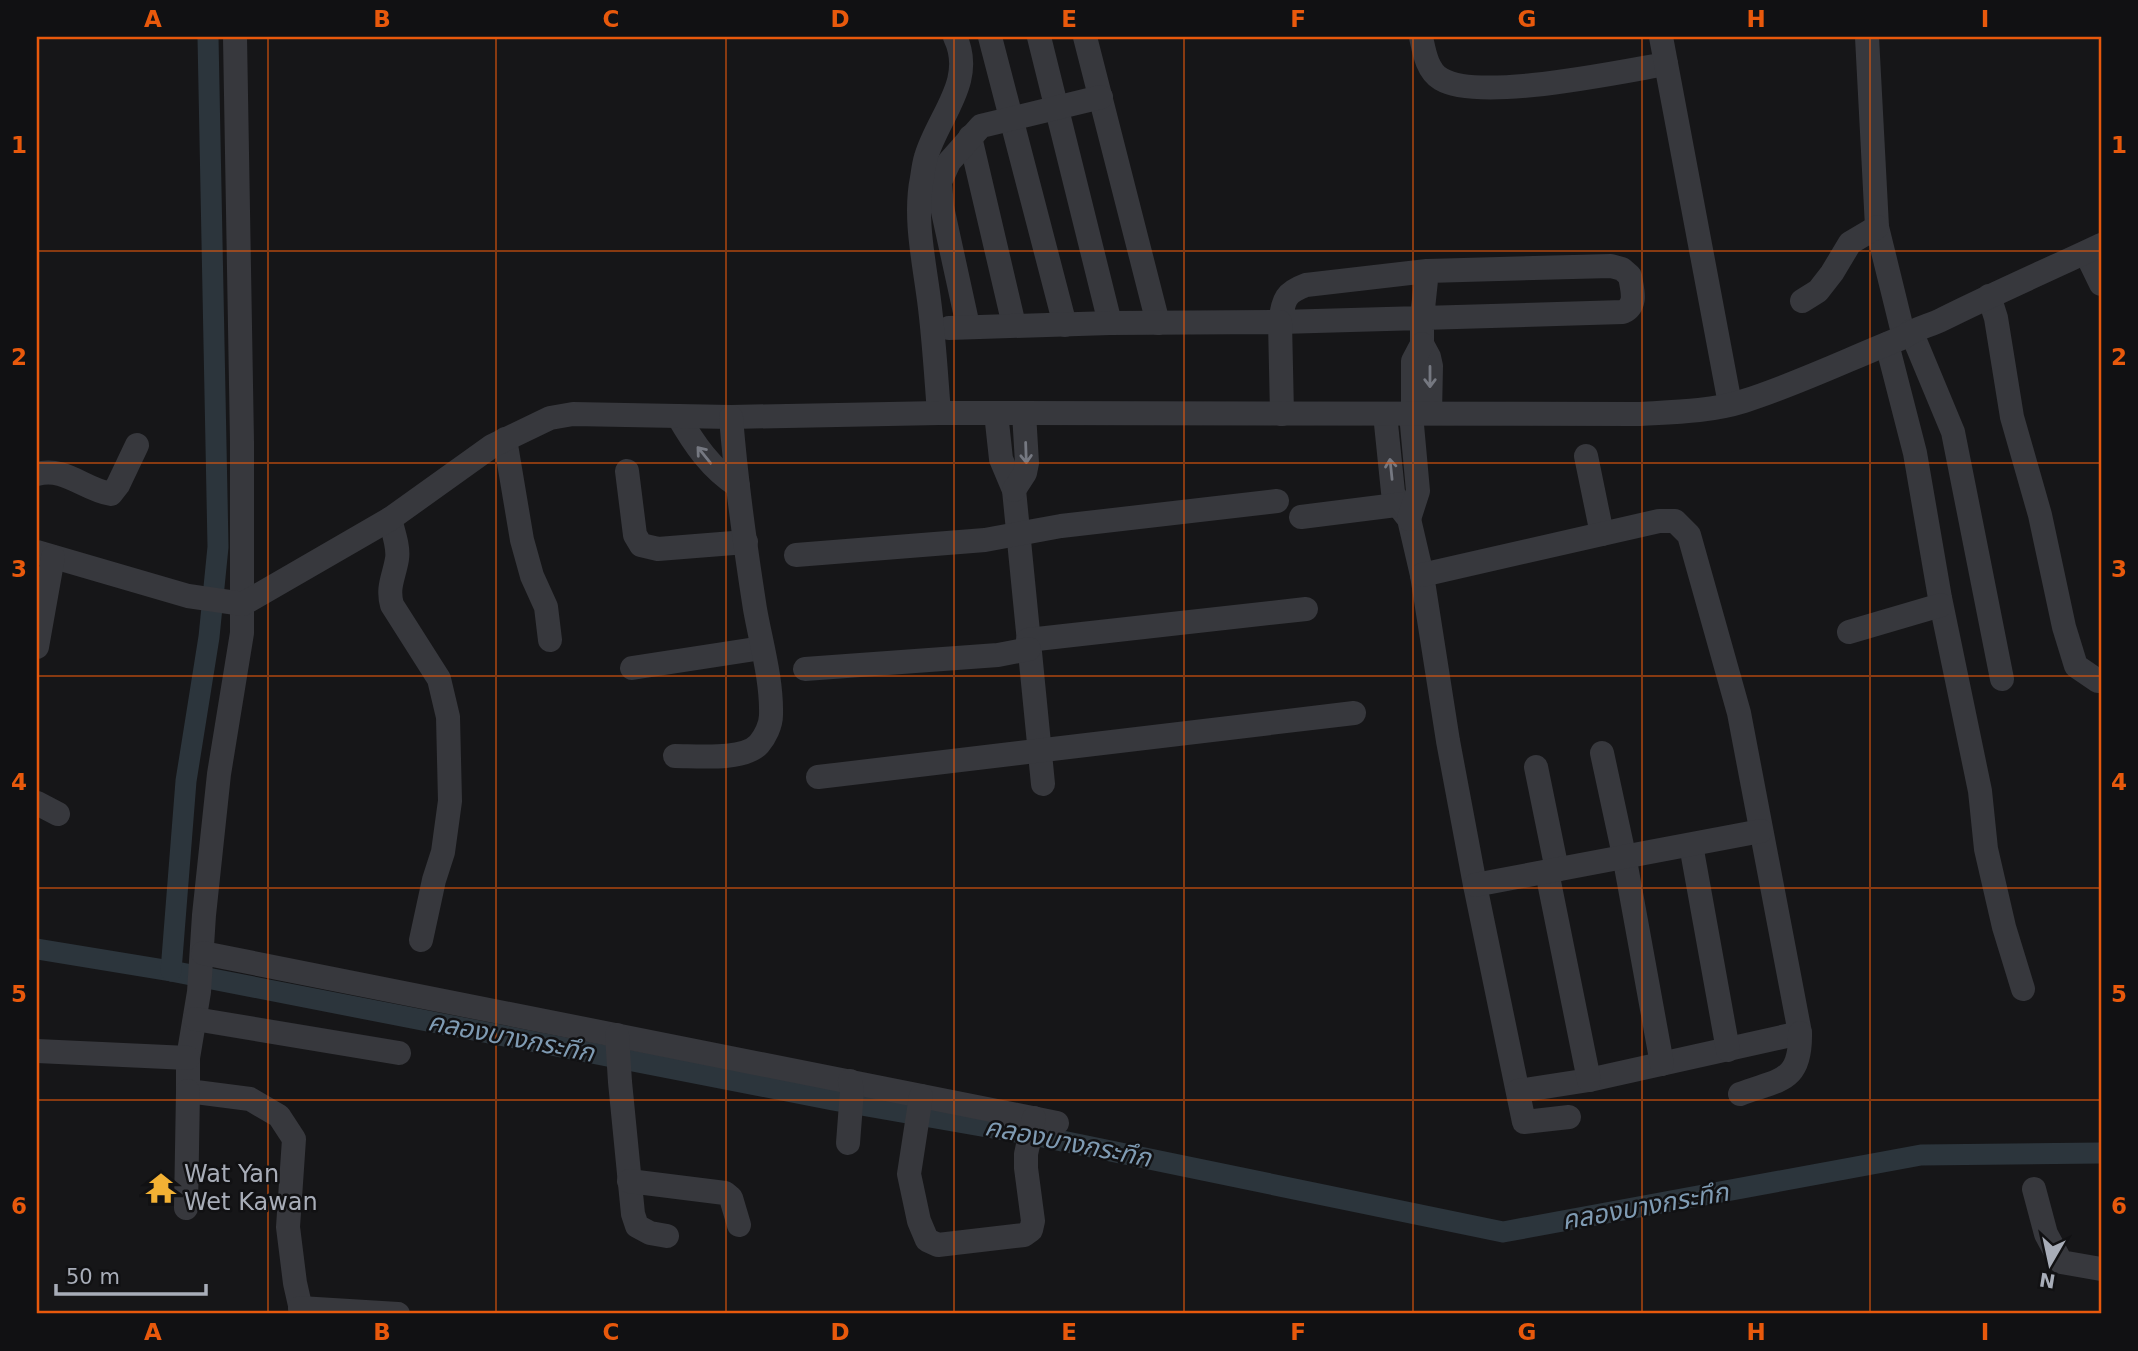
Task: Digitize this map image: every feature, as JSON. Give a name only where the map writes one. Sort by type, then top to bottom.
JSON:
[{"type":"street","points":[[186,1208],[188,1058],[200,992],[204,915],[219,774],[242,633],[233,603],[235,37]]},
{"type":"street","points":[[939,412],[934,341],[920,227],[919,190],[926,155],[953,99],[962,71],[961,50],[955,37]]},
{"type":"street","points":[[990,37],[1065,325]]},
{"type":"street","points":[[1039,37],[1110,323]]},
{"type":"street","points":[[1085,37],[1158,323]]},
{"type":"street","points":[[1421,37],[1427,61],[1440,79],[1472,88],[1558,82],[1665,64]]},
{"type":"street","points":[[1661,37],[1730,404]]},
{"type":"street","points":[[1867,37],[1877,227],[1900,337],[1915,453],[1941,605],[1980,791],[1986,849],[2004,927],[2023,989]]},
{"type":"street","points":[[1101,97],[981,126],[949,162],[940,182],[958,327],[1280,322],[1623,312],[1630,309],[1633,303],[1630,276],[1611,266],[1427,271],[1307,285],[1292,291],[1283,301],[1280,322],[1282,414]]},
{"type":"street","points":[[970,137],[1014,325]]},
{"type":"street","points":[[1802,301],[1818,291],[1850,243],[1877,227]]},
{"type":"street","points":[[37,648],[45,554],[188,596],[233,603],[390,519],[505,439],[550,418],[573,414],[731,417],[939,412],[1690,412],[1757,396],[1928,327],[1989,296],[2094,249],[2101,285]]},
{"type":"street","points":[[1407,509],[1417,478],[1418,413],[1431,366],[1422,344],[1427,271]]},
{"type":"street","points":[[1989,296],[1996,317],[2012,417],[2040,515],[2064,626],[2076,666],[2101,681]]},
{"type":"street","points":[[1900,337],[1953,432],[2002,679]]},
{"type":"street","points":[[996,412],[1001,459],[1014,491],[1043,784]]},
{"type":"street","points":[[1014,491],[1025,473],[1027,464],[1024,412]]},
{"type":"street","points":[[1385,414],[1393,492],[1407,509],[1422,575],[1448,740],[1475,885],[1524,1122],[1569,1117]]},
{"type":"street","points":[[678,416],[692,440],[719,474],[738,486]]},
{"type":"street","points":[[676,756],[737,755],[757,747],[766,733],[771,717],[767,671],[738,486],[731,417]]},
{"type":"street","points":[[505,439],[522,540],[532,576],[546,607],[550,640]]},
{"type":"street","points":[[37,474],[56,472],[111,494],[137,445]]},
{"type":"street","points":[[1586,456],[1602,534]]},
{"type":"street","points":[[627,471],[635,536],[641,545],[658,549],[746,542]]},
{"type":"street","points":[[796,555],[985,540],[1061,526],[1277,501]]},
{"type":"street","points":[[1301,517],[1407,509]]},
{"type":"street","points":[[390,519],[397,558],[391,579],[392,605],[439,679],[448,717],[450,801],[443,852],[421,940]]},
{"type":"street","points":[[1422,575],[1659,521],[1675,521],[1689,535],[1739,713],[1800,1033],[1801,1054],[1790,1075],[1740,1094]]},
{"type":"street","points":[[1849,632],[1941,605]]},
{"type":"street","points":[[805,669],[998,655],[1029,644],[1306,609]]},
{"type":"street","points":[[632,668],[762,648]]},
{"type":"street","points":[[818,777],[1354,713]]},
{"type":"street","points":[[1601,753],[1624,855],[1662,1064]]},
{"type":"street","points":[[1536,767],[1589,1080]]},
{"type":"street","points":[[1475,885],[1761,831]]},
{"type":"street","points":[[1691,845],[1728,1050]]},
{"type":"street","points":[[202,960],[618,1044],[851,1086],[921,1099],[1041,1122],[1026,1154],[1033,1222],[1031,1230],[1024,1235],[938,1245],[927,1240],[919,1221],[909,1174],[921,1099]]},
{"type":"street","points":[[195,1019],[399,1053]]},
{"type":"street","points":[[1518,1091],[1589,1080],[1800,1033]]},
{"type":"street","points":[[618,1044],[629,1181],[637,1226],[650,1233],[667,1236]]},
{"type":"street","points":[[37,1051],[188,1058]]},
{"type":"street","points":[[849,1133],[851,1086]]},
{"type":"street","points":[[188,1091],[250,1099],[279,1116],[294,1139],[288,1227],[301,1311],[398,1314]]},
{"type":"street","points":[[629,1181],[725,1193],[731,1198],[739,1225]]},
{"type":"street","points":[[2034,1189],[2046,1234],[2061,1262],[2101,1269]]},
{"type":"waterway","points":[[171,971],[186,781],[209,637],[218,547],[208,37]]},
{"type":"waterway","name":"คลองบางกระทึก","points":[[37,949],[171,971],[833,1100],[1033,1135],[1503,1232],[1921,1155],[2101,1153]]},
{"type":"place","name":"Wat Yan Wet Kawan","points":[[161,1188]]}]
